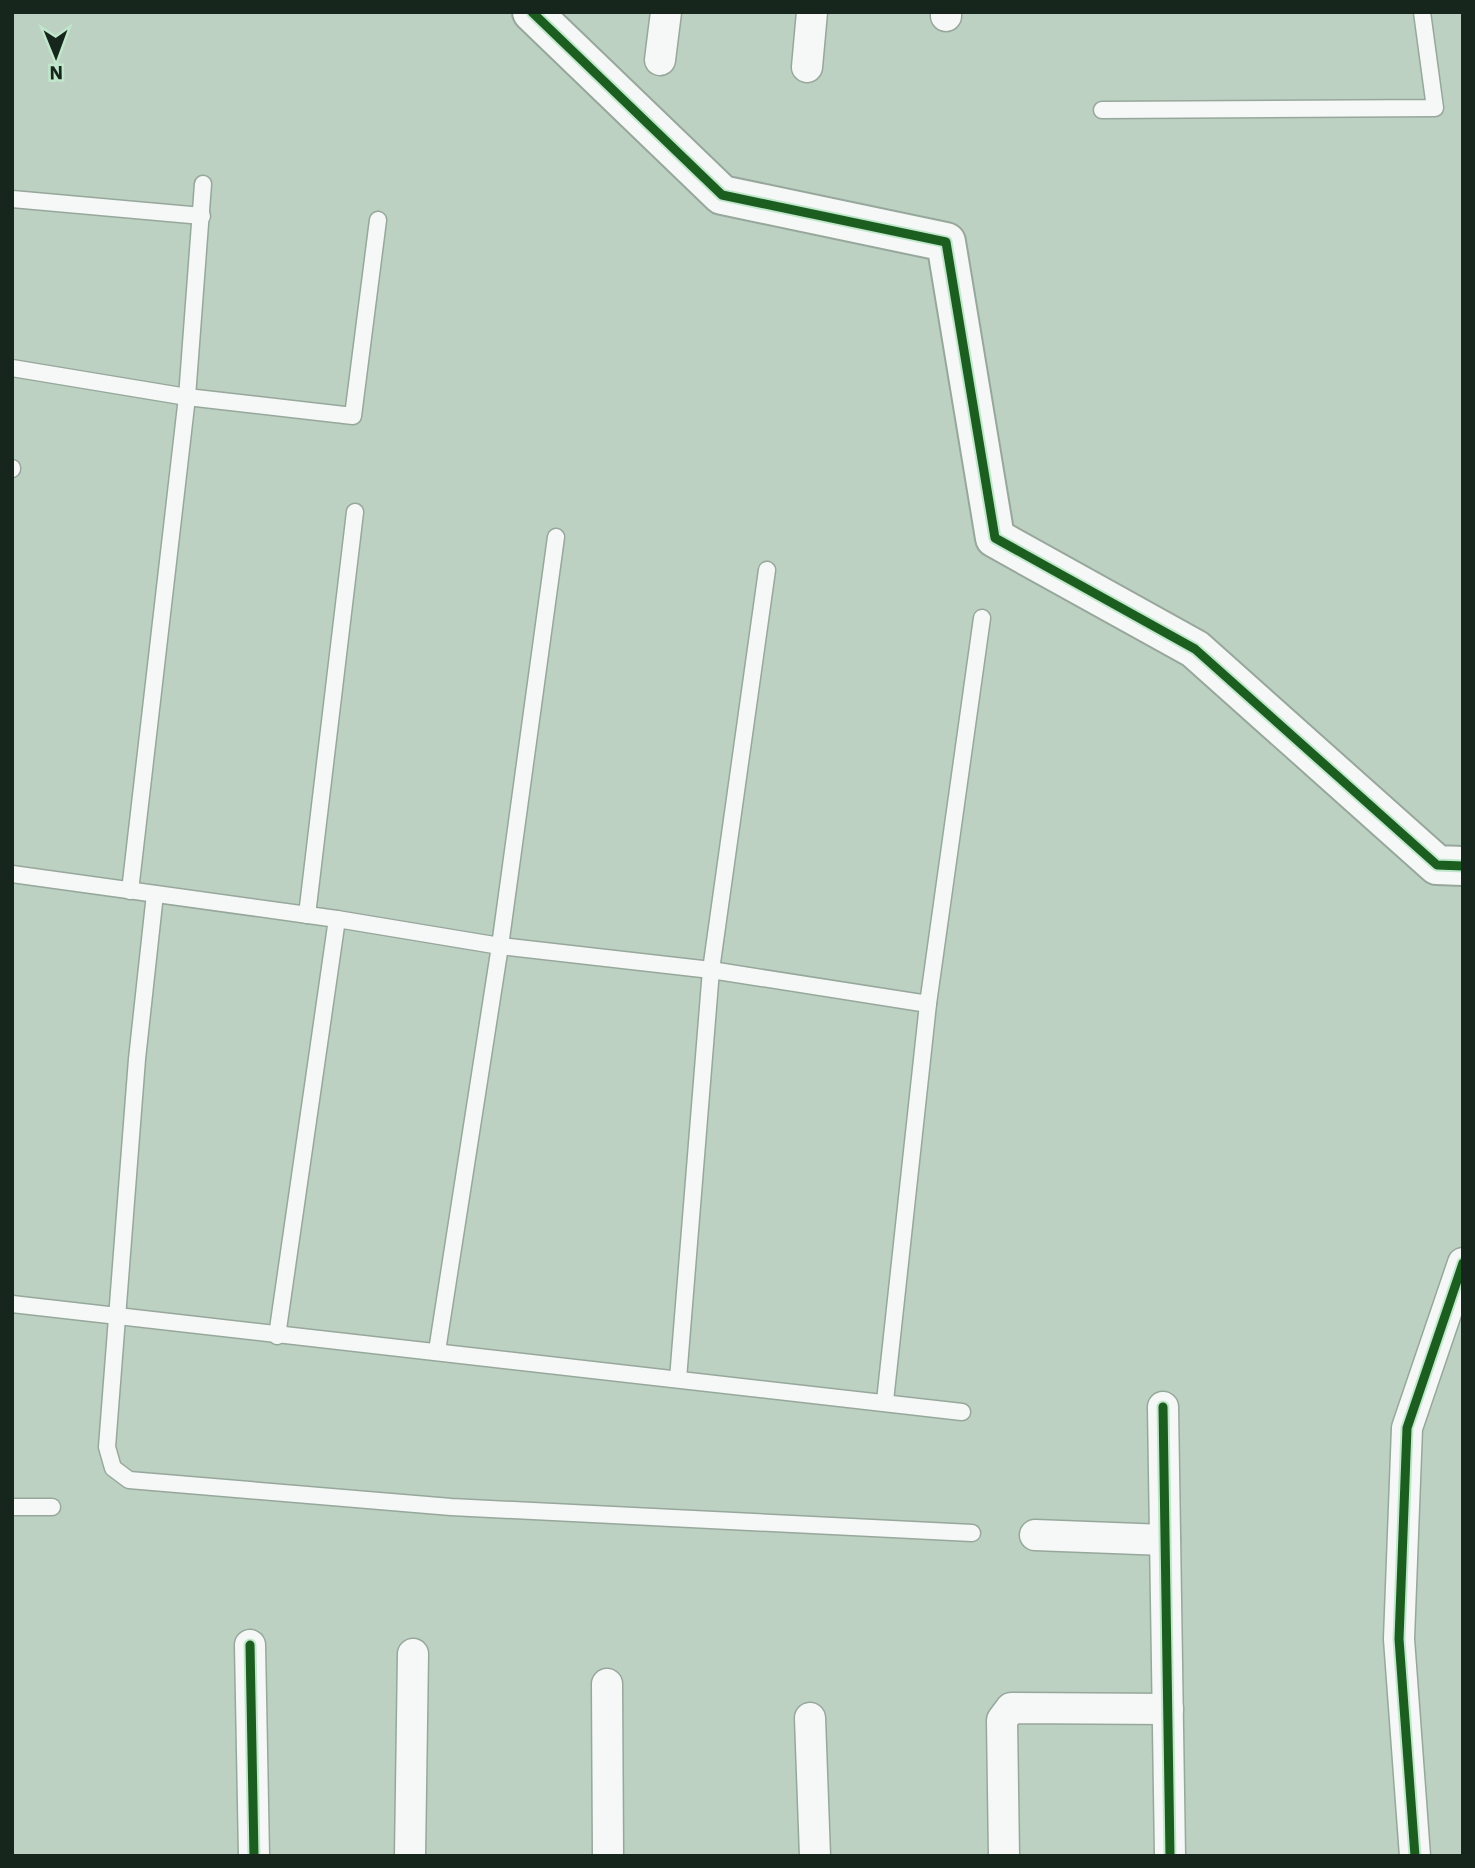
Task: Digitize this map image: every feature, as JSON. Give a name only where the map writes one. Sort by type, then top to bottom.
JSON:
[{"type":"street","points":[[660,60],[666,12]]},
{"type":"street","points":[[807,67],[812,12]]},
{"type":"street","points":[[533,13],[722,195],[946,242],[995,538],[1195,649],[1437,865],[1463,866]]},
{"type":"street","points":[[1415,1856],[1399,1639],[1407,1428],[1463,1263]]},
{"type":"street","points":[[1163,1407],[1170,1856]]},
{"type":"street","points":[[1035,1535],[1165,1540]]},
{"type":"street","points":[[250,1645],[254,1856]]},
{"type":"street","points":[[410,1856],[413,1654]]},
{"type":"street","points":[[607,1684],[608,1856]]},
{"type":"street","points":[[1004,1856],[1002,1720],[1011,1708],[1168,1709]]},
{"type":"street","points":[[810,1718],[816,1856]]},
{"type":"lane","points":[[1102,110],[1435,108],[1423,12]]},
{"type":"lane","points":[[130,891],[187,397],[203,184]]},
{"type":"lane","points":[[12,200],[202,216]]},
{"type":"lane","points":[[12,368],[187,397],[353,416],[378,220]]},
{"type":"lane","points":[[307,915],[355,512]]},
{"type":"lane","points":[[437,1351],[500,946],[556,537]]},
{"type":"lane","points":[[678,1379],[711,970],[767,570]]},
{"type":"lane","points":[[886,1402],[928,1004],[982,618]]},
{"type":"lane","points":[[12,874],[337,919],[500,946],[711,970],[928,1004]]},
{"type":"lane","points":[[155,894],[115,1316],[107,1447],[113,1468],[130,1480],[451,1507],[972,1533]]},
{"type":"lane","points":[[277,1336],[337,919]]},
{"type":"lane","points":[[12,1304],[962,1412]]},
{"type":"lane","points":[[12,1507],[52,1507]]},
{"type":"cycle path","points":[[532,12],[722,195],[946,242],[995,538],[1195,649],[1437,865],[1463,866]]},
{"type":"cycle path","points":[[1415,1856],[1399,1639],[1407,1428],[1463,1263]]},
{"type":"cycle path","points":[[1163,1407],[1170,1856]]},
{"type":"cycle path","points":[[250,1645],[254,1856]]}]
